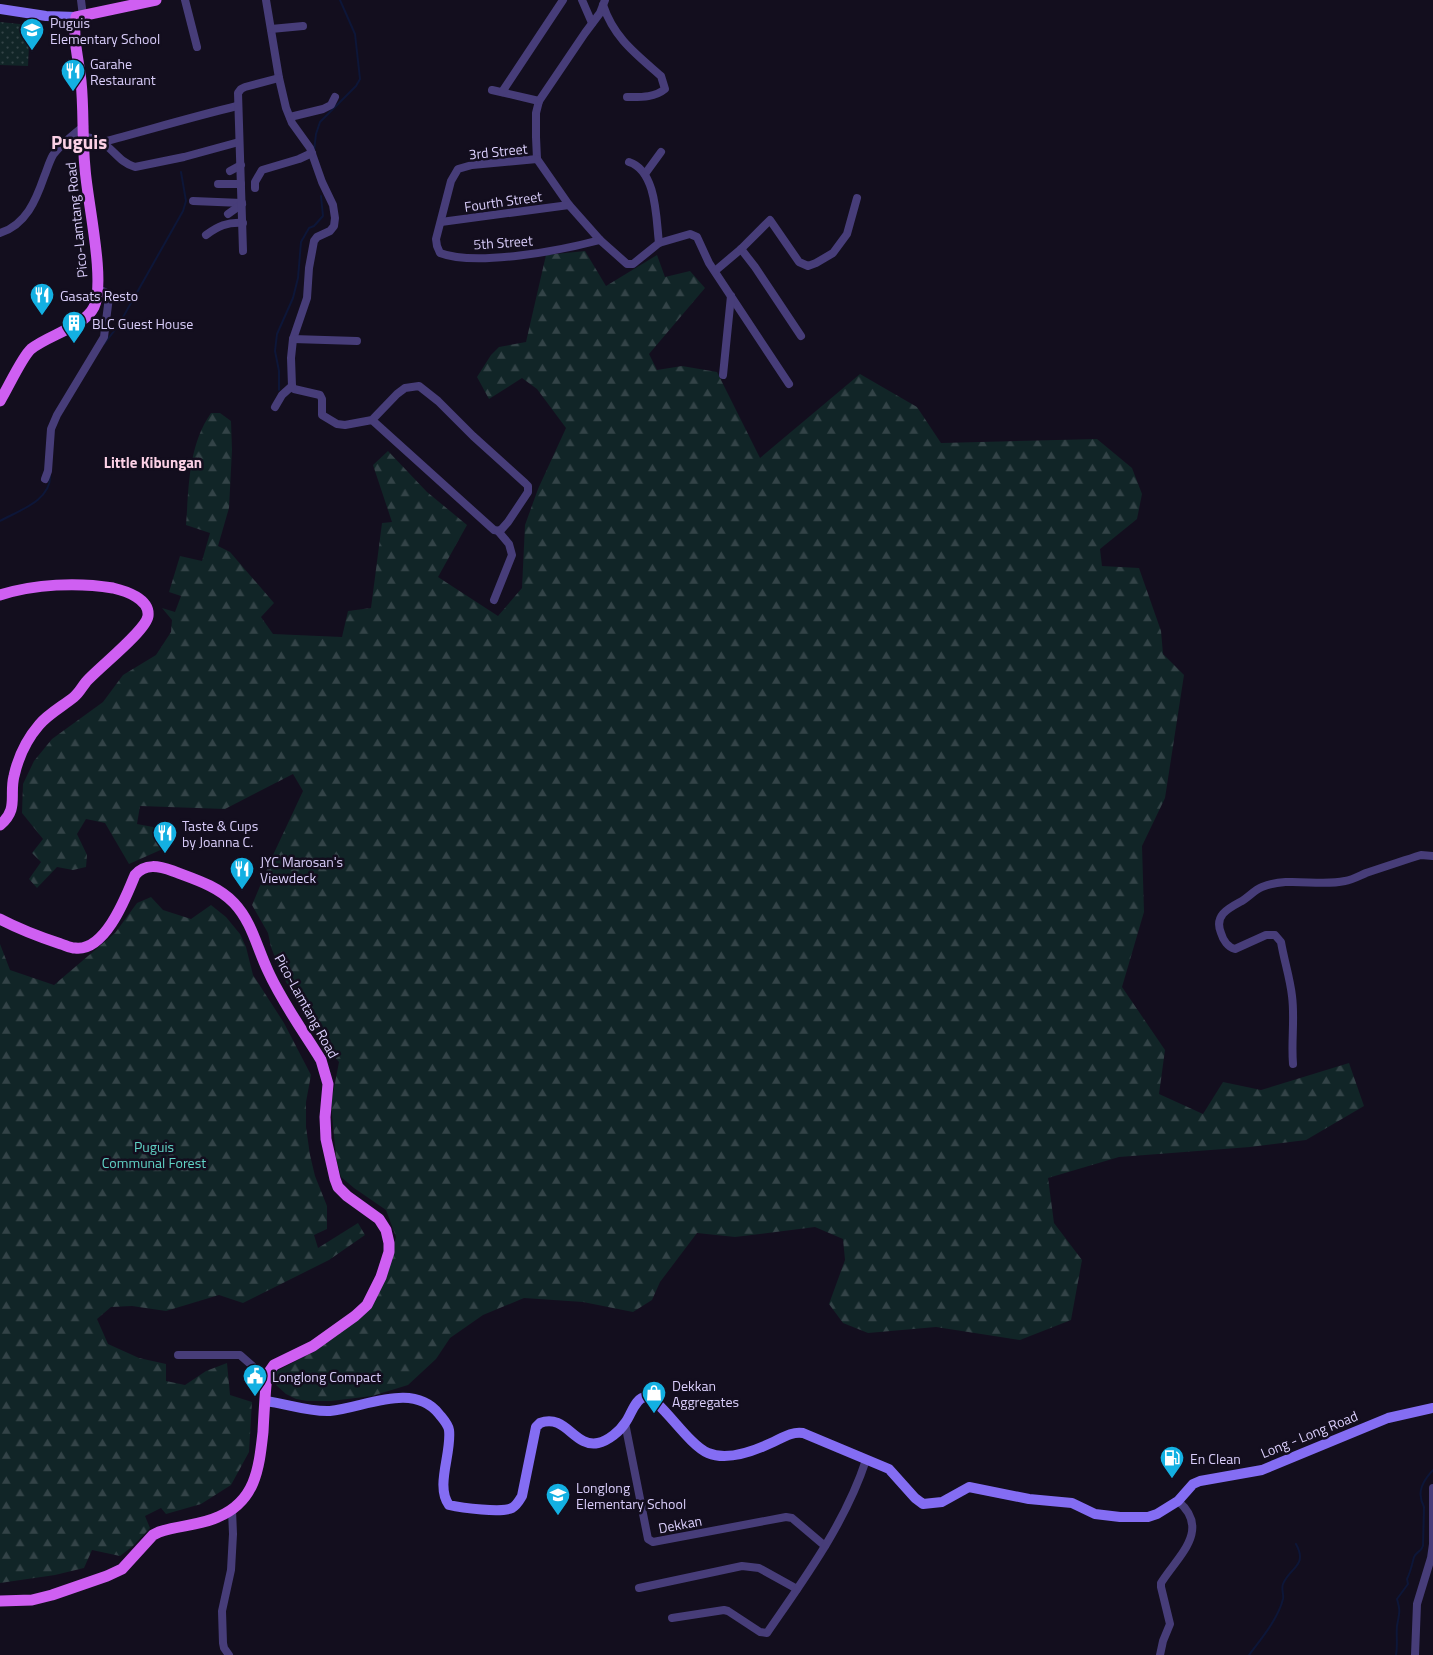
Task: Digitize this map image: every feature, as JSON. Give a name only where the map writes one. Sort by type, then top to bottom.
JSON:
[{"type":"main road","points":[[0,9],[46,16],[79,17],[156,0]]},
{"type":"main road","name":"Pico-Lamtang Road","points":[[0,401],[29,351],[74,325],[89,313],[96,301],[97,271],[95,245],[86,186],[84,132],[75,31],[79,17]]},
{"type":"main road","points":[[0,595],[14,591],[57,586],[86,586],[114,589],[140,599],[148,610],[148,618],[136,635],[86,682],[76,696],[39,724],[16,765],[13,779],[13,803],[10,814],[0,825]]},
{"type":"main road","name":"Pico-Lamtang Road","points":[[0,919],[76,949],[88,946],[100,938],[112,924],[134,875],[146,867],[161,866],[201,881],[214,889],[233,902],[246,919],[268,971],[321,1060],[326,1074],[328,1084],[325,1117],[326,1139],[338,1187],[347,1196],[379,1219],[386,1230],[389,1243],[385,1266],[367,1305],[355,1316],[313,1346],[274,1365],[267,1375]]},
{"type":"main road","points":[[0,1601],[32,1600],[46,1597],[107,1576],[122,1569],[159,1532],[205,1522],[232,1510],[251,1489],[257,1473],[266,1401],[267,1375]]},
{"type":"main road","name":"Long - Long Road","points":[[266,1401],[330,1411],[399,1397],[416,1399],[433,1407],[446,1422],[449,1432],[444,1496],[449,1505],[466,1508],[506,1510],[517,1504],[522,1496],[536,1427],[540,1423],[552,1420],[579,1438],[589,1443],[598,1443],[608,1438],[625,1423],[635,1405],[646,1397],[662,1406],[696,1446],[708,1453],[722,1456],[744,1452],[798,1432],[812,1436],[889,1470],[920,1503],[942,1502],[969,1487],[1029,1499],[1072,1503],[1095,1514],[1120,1517],[1148,1517],[1157,1514],[1178,1501],[1193,1484],[1200,1481],[1262,1470],[1388,1418],[1433,1408]]},
{"type":"street","points":[[79,17],[81,0]]},
{"type":"street","points":[[184,0],[197,48]]},
{"type":"street","points":[[266,0],[279,78],[290,117],[292,123],[310,148],[333,205],[335,218],[334,226],[330,231],[317,237],[314,241],[309,268],[307,298],[293,339],[291,358],[292,386],[294,389],[320,395],[322,399],[322,415],[338,424],[345,425],[372,420],[405,388],[419,386],[438,401],[528,486],[528,492],[508,522],[498,531]]},
{"type":"street","points":[[502,92],[563,0]]},
{"type":"street","points":[[582,0],[592,23]]},
{"type":"street","points":[[604,3],[600,13],[539,102],[536,113],[537,159],[568,205],[600,240],[627,264],[633,264],[659,243],[690,234],[695,236],[715,271],[789,384]]},
{"type":"street","points":[[604,3],[608,20],[620,38],[661,76],[664,84],[665,89],[660,93],[642,98],[627,97]]},
{"type":"street","points":[[271,29],[303,26]]},
{"type":"street","points":[[243,251],[238,93],[241,89],[279,78]]},
{"type":"street","points":[[492,90],[539,102]]},
{"type":"street","points":[[290,117],[324,109],[331,105],[335,98]]},
{"type":"street","points":[[103,142],[237,106]]},
{"type":"street","points":[[0,233],[10,229],[28,212],[38,194],[53,155],[70,137],[84,132],[103,142],[133,166],[175,159],[239,142]]},
{"type":"street","points":[[645,174],[661,152]]},
{"type":"street","points":[[254,188],[255,182],[262,170],[300,159],[312,153]]},
{"type":"street","name":"3rd Street","points":[[441,222],[451,182],[458,169],[472,165],[537,159]]},
{"type":"street","points":[[629,162],[636,164],[645,174],[652,190],[659,243]]},
{"type":"street","points":[[230,171],[241,165]]},
{"type":"street","points":[[218,184],[241,184]]},
{"type":"street","points":[[715,271],[741,249],[770,220],[799,262],[808,266],[816,263],[833,253],[847,234],[857,198]]},
{"type":"street","points":[[193,201],[242,203]]},
{"type":"street","points":[[228,214],[242,203]]},
{"type":"street","name":"Fourth Street","points":[[441,222],[568,205]]},
{"type":"street","name":"5th Street","points":[[441,222],[436,238],[437,246],[440,253],[450,256],[490,258],[511,256],[575,247],[600,240]]},
{"type":"street","points":[[206,235],[224,224],[243,223]]},
{"type":"street","points":[[741,249],[801,336]]},
{"type":"street","points":[[45,479],[48,471],[51,430],[54,422],[104,337],[108,297],[105,292],[97,289]]},
{"type":"street","points":[[723,375],[731,296]]},
{"type":"street","points":[[293,339],[357,341]]},
{"type":"street","points":[[275,407],[286,390],[292,386]]},
{"type":"street","points":[[372,420],[491,528],[498,531],[509,544],[512,555],[494,600]]},
{"type":"street","points":[[1293,1064],[1294,1012],[1281,942],[1275,936],[1266,935],[1235,949],[1232,948],[1226,943],[1221,934],[1219,919],[1223,913],[1229,907],[1241,902],[1260,888],[1276,883],[1290,881],[1343,882],[1420,855],[1433,856]]},
{"type":"street","points":[[178,1355],[240,1355],[267,1375]]},
{"type":"street","name":"Dekkan","points":[[625,1423],[648,1539],[651,1541],[786,1517],[792,1518],[825,1546]]},
{"type":"street","points":[[672,1618],[724,1610],[760,1632],[766,1633],[825,1546],[842,1516],[866,1460]]},
{"type":"street","points":[[1415,1655],[1417,1604],[1431,1558],[1433,1544],[1433,1488]]},
{"type":"street","points":[[1160,1655],[1170,1624],[1161,1582],[1186,1549],[1191,1541],[1192,1534],[1190,1518],[1184,1506],[1178,1501]]},
{"type":"street","points":[[229,1655],[223,1643],[222,1611],[231,1570],[234,1534],[232,1510]]},
{"type":"street","points":[[639,1588],[742,1566],[759,1568],[797,1589]]},
{"type":"green space","points":[[0,22],[30,25],[28,66],[0,65]]},
{"type":"green space","points":[[585,251],[606,286],[657,255],[665,277],[690,271],[705,288],[649,354],[657,370],[682,366],[717,372],[760,458],[860,374],[917,407],[941,443],[1097,439],[1132,468],[1142,494],[1137,519],[1100,549],[1102,566],[1139,568],[1161,631],[1163,654],[1184,675],[1165,798],[1142,846],[1144,912],[1122,987],[1165,1050],[1159,1094],[1203,1114],[1223,1082],[1261,1090],[1349,1063],[1364,1106],[1306,1140],[1250,1147],[1119,1157],[1048,1178],[1054,1223],[1082,1260],[1071,1320],[1020,1340],[936,1327],[868,1333],[843,1323],[829,1304],[845,1260],[843,1239],[815,1227],[735,1237],[697,1233],[660,1282],[652,1300],[633,1312],[583,1302],[524,1298],[483,1315],[450,1338],[436,1359],[408,1385],[372,1396],[331,1401],[296,1399],[286,1394],[276,1385],[274,1378],[277,1371],[317,1350],[386,1276],[396,1237],[386,1210],[341,1177],[336,1157],[331,1104],[339,1062],[308,1021],[281,973],[268,933],[252,905],[303,791],[293,774],[225,809],[140,806],[137,824],[164,829],[174,844],[129,864],[105,823],[86,819],[77,834],[87,855],[86,867],[73,870],[57,867],[37,888],[29,879],[41,862],[32,853],[43,839],[22,813],[23,784],[34,761],[52,739],[103,702],[123,675],[156,655],[171,632],[172,620],[162,608],[175,612],[181,596],[169,592],[180,556],[202,561],[210,533],[186,525],[189,482],[194,453],[203,426],[211,413],[220,413],[231,421],[232,450],[229,508],[218,546],[230,552],[274,603],[261,617],[273,634],[342,637],[348,611],[371,608],[382,523],[392,522],[373,465],[388,451],[427,492],[467,525],[438,577],[498,616],[522,588],[525,525],[538,489],[566,428],[537,389],[522,378],[489,399],[477,377],[491,355],[499,347],[526,342],[546,255]]},
{"type":"green space","name":"Puguis Communal Forest","points":[[151,897],[163,910],[191,919],[211,905],[226,917],[240,934],[246,947],[253,975],[284,1023],[311,1075],[306,1102],[306,1127],[315,1176],[327,1206],[327,1229],[314,1235],[318,1248],[358,1223],[365,1235],[329,1260],[243,1303],[219,1295],[166,1311],[132,1306],[111,1307],[97,1319],[108,1344],[139,1358],[166,1364],[166,1381],[185,1385],[206,1371],[227,1363],[230,1395],[252,1402],[249,1452],[231,1485],[201,1504],[166,1514],[161,1508],[145,1516],[150,1528],[133,1546],[120,1556],[92,1550],[84,1568],[55,1575],[0,1583],[0,944],[10,970],[54,985],[115,933],[137,903]]},
{"type":"waterway","points":[[314,151],[320,122],[356,86],[360,79],[355,34],[340,0]]},
{"type":"waterway","points":[[104,344],[118,326],[183,211],[186,201],[181,172]]},
{"type":"waterway","points":[[279,390],[279,371],[275,351],[277,334],[293,298],[298,278],[301,242],[309,228],[314,226],[323,216],[321,196]]},
{"type":"waterway","points":[[0,521],[24,509],[40,498],[46,491],[50,475]]},
{"type":"waterway","points":[[1396,1655],[1399,1613],[1397,1599],[1408,1584],[1407,1579],[1414,1557],[1423,1546],[1424,1507],[1421,1492],[1426,1478],[1433,1470]]},
{"type":"waterway","points":[[1249,1655],[1269,1629],[1281,1606],[1283,1584],[1299,1562],[1300,1557],[1296,1544]]},
{"type":"place","name":"Puguis Elementary School","points":[[32,51]]},
{"type":"place","name":"Garahe Restaurant","points":[[73,92]]},
{"type":"place","name":"Gasats Resto","points":[[42,316]]},
{"type":"place","name":"BLC Guest House","points":[[74,344]]},
{"type":"place","name":"Taste & Cups by Joanna C.","points":[[165,854]]},
{"type":"place","name":"JYC Marosan's Viewdeck","points":[[242,890]]},
{"type":"place","name":"Longlong Compact","points":[[255,1397]]},
{"type":"place","name":"Dekkan Aggregates","points":[[654,1414]]},
{"type":"place","name":"En Clean","points":[[1172,1479]]},
{"type":"place","name":"Longlong Elementary School","points":[[558,1516]]},
{"type":"district","name":"Puguis","points":[[79,141]]},
{"type":"district","name":"Little Kibungan","points":[[153,462]]}]
